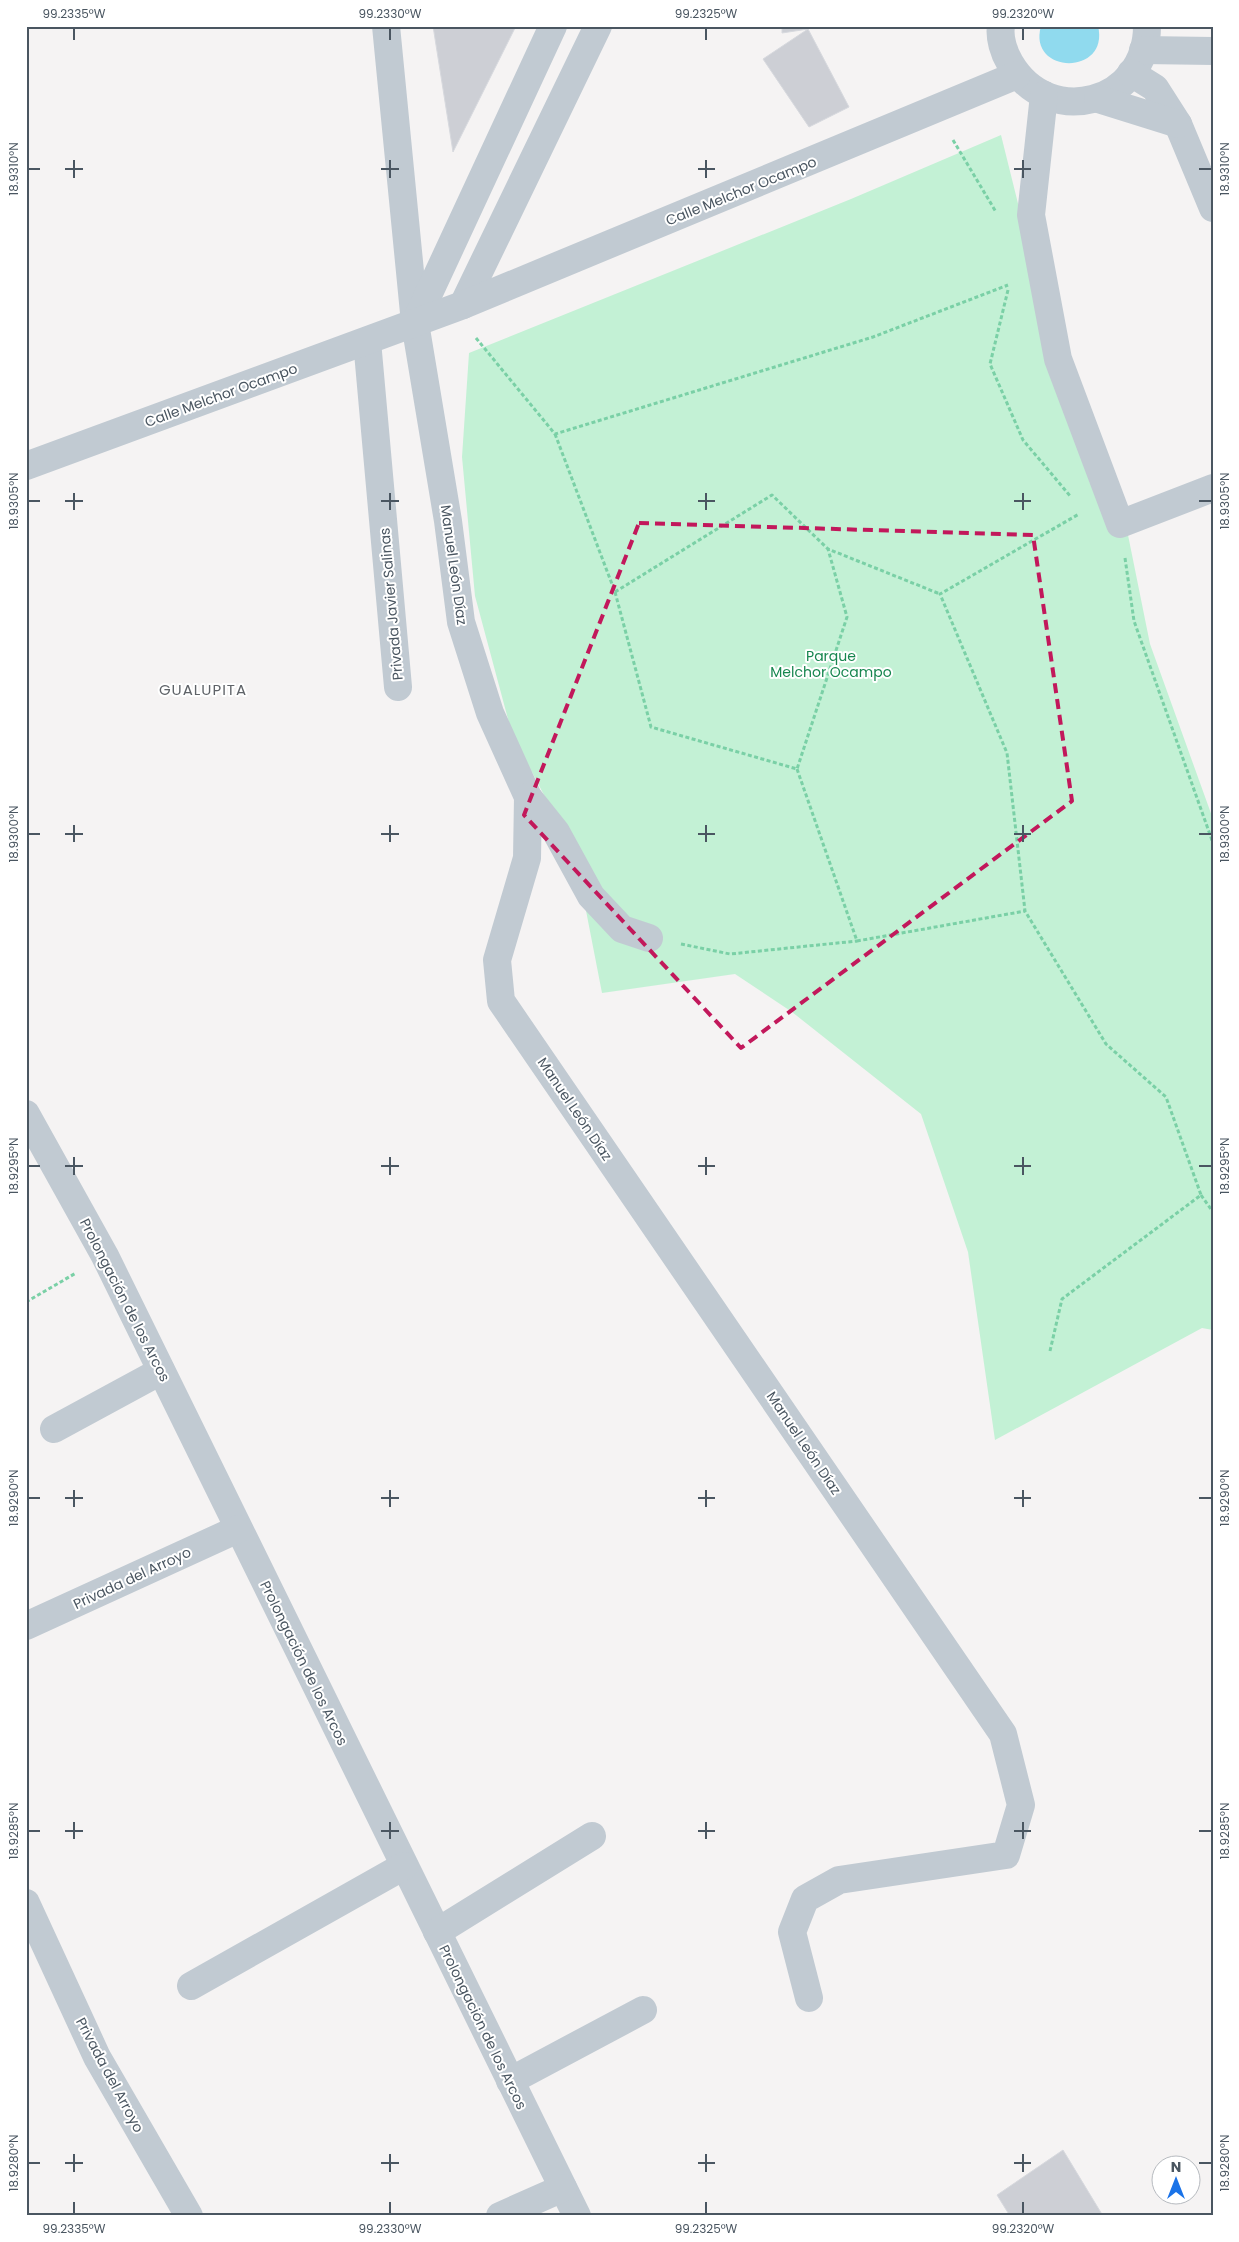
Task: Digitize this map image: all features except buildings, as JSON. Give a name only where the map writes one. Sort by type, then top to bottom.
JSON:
[{"type":"street","points":[[386,26],[415,322]]},
{"type":"street","points":[[415,322],[553,26]]},
{"type":"street","points":[[457,307],[598,26]]},
{"type":"street","points":[[1001,26],[1005,54],[1017,75],[1033,90],[1054,99],[1076,102],[1098,98],[1118,88],[1140,50]]},
{"type":"street","points":[[1140,50],[1213,51]]},
{"type":"street","points":[[1140,50],[1155,88],[1178,124],[1213,208]]},
{"type":"street","name":"Calle Melchor Ocampo","points":[[26,466],[457,307],[1017,75]]},
{"type":"street","points":[[1044,94],[1032,215],[1058,359],[1120,524],[1213,488]]},
{"type":"street","points":[[1098,98],[1178,124]]},
{"type":"street","name":"Manuel León Díaz","points":[[415,322],[448,521],[461,622],[490,713],[528,797],[527,858],[497,960],[501,1001],[1003,1734],[1021,1805],[1006,1855],[839,1880],[805,1899],[792,1932],[809,1998]]},
{"type":"street","name":"Privada Javier Salinas","points":[[367,341],[398,687]]},
{"type":"street","points":[[528,797],[556,832],[591,896],[622,929],[649,938]]},
{"type":"street","name":"Prolongación de los Arcos","points":[[26,1114],[105,1256],[577,2216]]},
{"type":"street","points":[[54,1429],[161,1371]]},
{"type":"street","name":"Privada del Arroyo","points":[[26,1626],[238,1529]]},
{"type":"street","points":[[437,1932],[592,1836]]},
{"type":"street","points":[[192,1986],[404,1866]]},
{"type":"street","name":"Privada del Arroyo","points":[[26,1903],[97,2057],[188,2216]]},
{"type":"street","points":[[510,2081],[643,2010]]},
{"type":"street","points":[[500,2216],[563,2188]]},
{"type":"path","points":[[935,110],[998,215]]},
{"type":"path","points":[[1008,276],[1009,285],[990,364],[1023,440],[1083,512],[1120,524],[1134,621],[1213,844]]},
{"type":"path","points":[[554,434],[873,337],[1009,285]]},
{"type":"path","points":[[457,307],[554,434],[615,592],[651,727],[797,768]]},
{"type":"path","points":[[615,592],[772,495],[828,549],[940,594],[1007,753],[1025,911],[1106,1044],[1166,1097],[1201,1195],[1213,1212]]},
{"type":"path","points":[[940,594],[1083,512]]},
{"type":"path","points":[[828,549],[847,617],[797,768],[857,941]]},
{"type":"path","points":[[649,938],[730,954],[857,941],[1025,911]]},
{"type":"path","points":[[1050,1352],[1062,1299],[1201,1195]]},
{"type":"path","points":[[26,1302],[105,1256]]},
{"type":"highlighted area","points":[[639,523],[1033,535],[1072,801],[741,1048],[524,815]]},
{"type":"green space","name":"Parque Melchor Ocampo","points":[[1001,135],[1029,248],[1047,348],[1090,483],[1128,535],[1150,644],[1213,819],[1213,1330],[1202,1328],[995,1440],[968,1252],[921,1114],[792,1012],[735,974],[602,993],[575,854],[512,734],[475,596],[462,457],[469,353],[851,199]]},
{"type":"water","points":[[1041,26],[1098,26],[1098,42],[1092,54],[1082,61],[1069,63],[1056,61],[1046,54],[1040,42]]},
{"type":"district","name":"GUALUPITA","points":[[203,690]]}]
